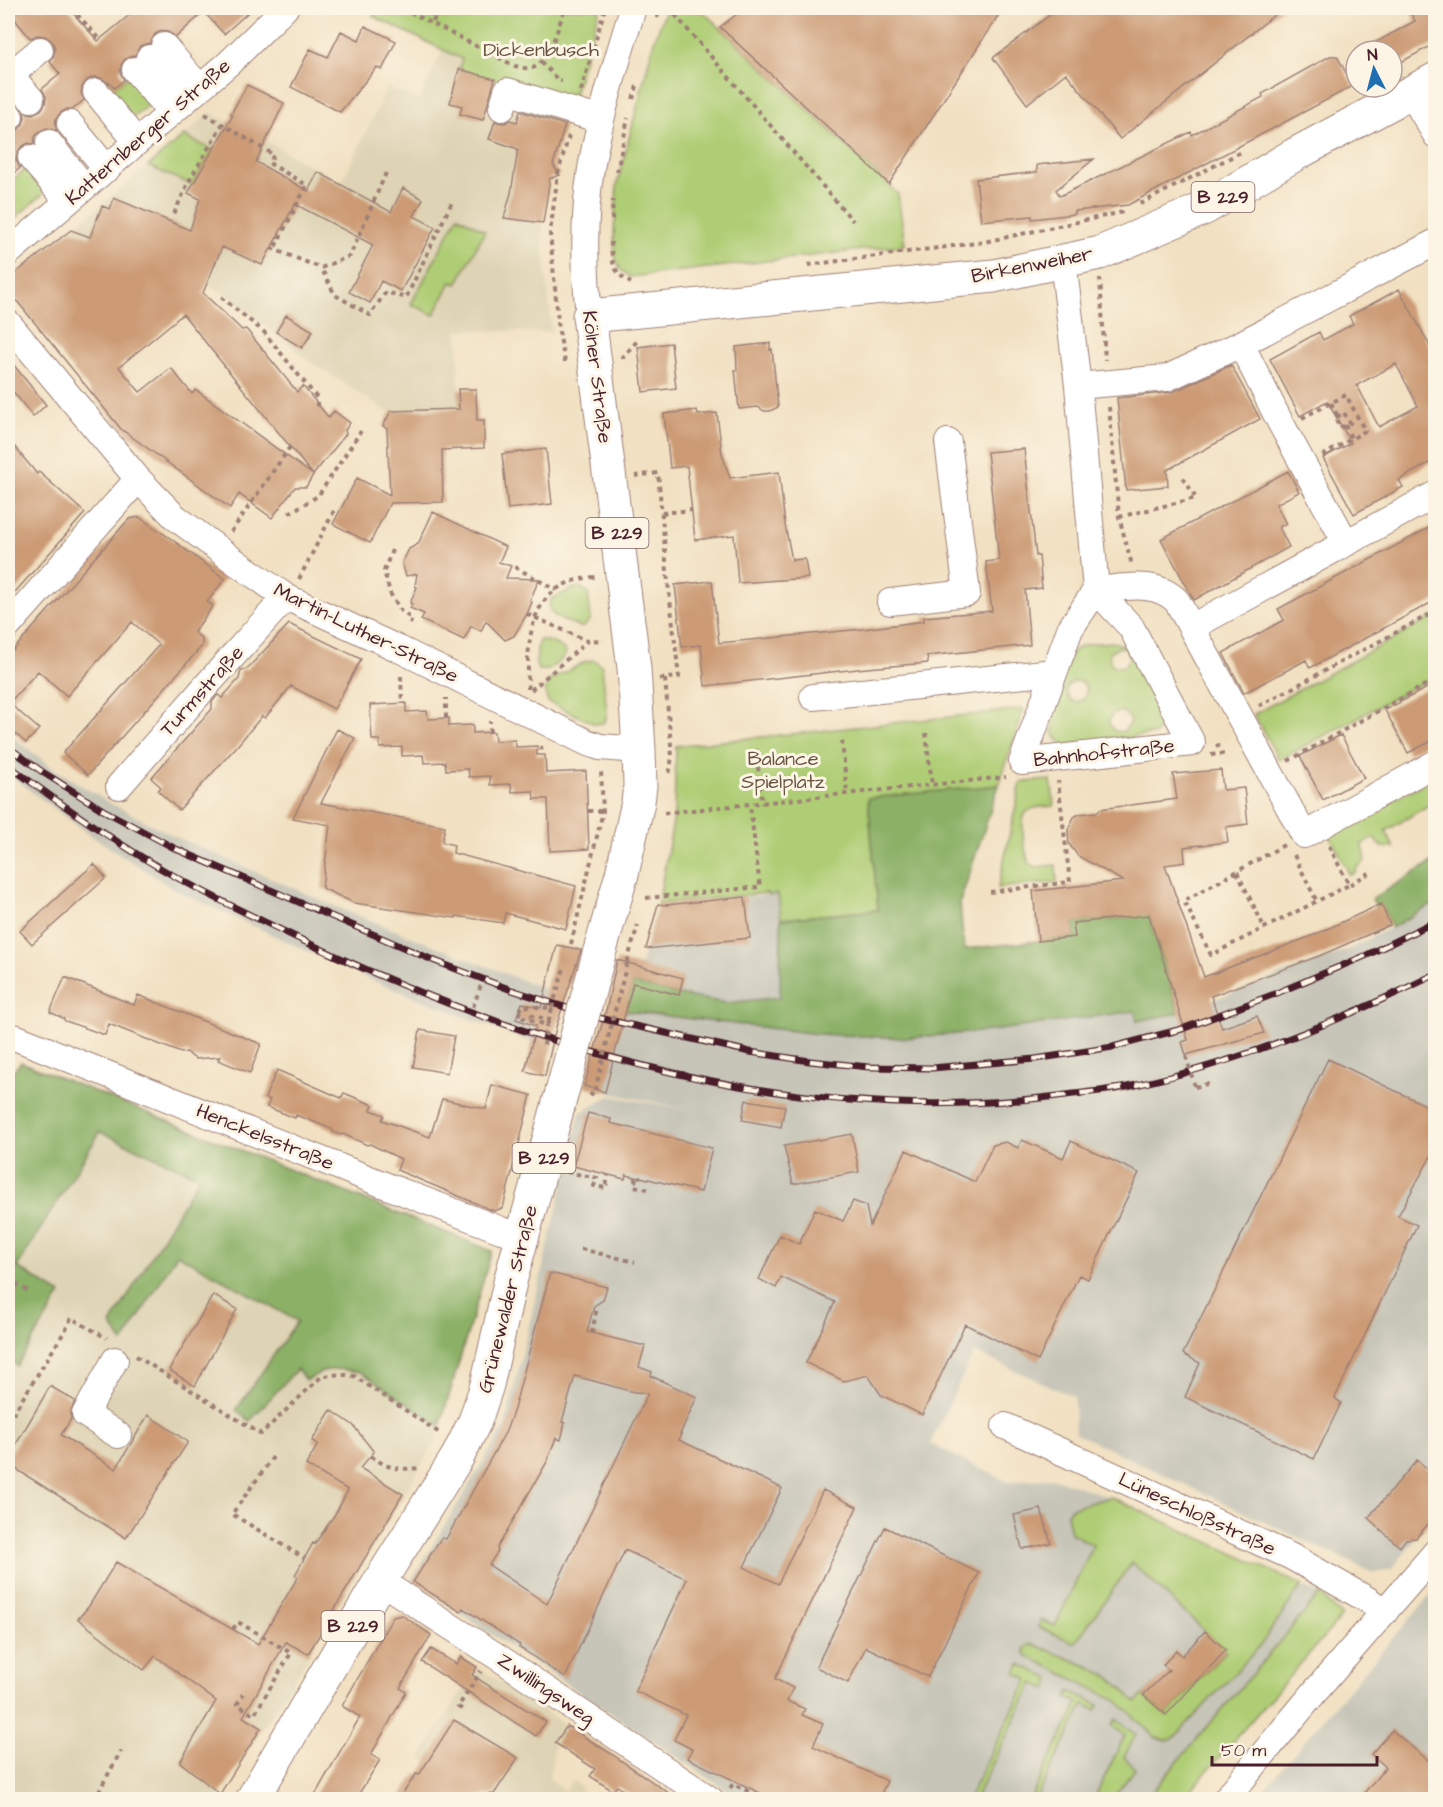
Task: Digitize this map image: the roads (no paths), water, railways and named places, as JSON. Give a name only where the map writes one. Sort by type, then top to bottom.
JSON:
[{"type":"main road","name":"Birkenweiher","points":[[589,316],[994,276],[1065,274],[1100,253],[1205,208],[1294,155],[1423,86]]},
{"type":"main road","name":"Kölner Straße","points":[[589,316],[634,668],[639,750]]},
{"type":"main road","name":"Grünewalder Straße","points":[[252,1800],[380,1581],[458,1456],[475,1421],[487,1385],[511,1278],[523,1236],[580,1085],[599,954],[622,874],[638,802],[639,750]]},
{"type":"street","name":"Katternberger Straße","points":[[8,253],[137,142],[194,98],[285,8]]},
{"type":"street","name":"Kölner Straße","points":[[589,316],[585,272],[585,234],[591,169],[601,120],[633,8]]},
{"type":"street","points":[[17,94],[40,50]]},
{"type":"street","points":[[194,98],[156,53],[194,98]]},
{"type":"street","points":[[1423,86],[1436,135]]},
{"type":"street","points":[[96,92],[137,142]]},
{"type":"street","points":[[502,108],[507,92],[601,120]]},
{"type":"street","points":[[50,142],[82,161],[86,186],[50,142]]},
{"type":"street","points":[[1078,386],[1167,378],[1241,344],[1436,242]]},
{"type":"street","points":[[1065,274],[1078,386],[1096,590],[1147,586],[1161,589],[1177,601],[1269,771],[1296,839],[1436,763]]},
{"type":"street","name":"Martin-Luther-Straße","points":[[8,323],[138,479],[175,516],[286,597],[399,649],[524,701],[586,742],[600,747],[639,750]]},
{"type":"street","points":[[1241,344],[1283,428],[1346,543]]},
{"type":"street","points":[[890,603],[967,593],[948,442]]},
{"type":"street","points":[[8,626],[138,479]]},
{"type":"street","points":[[1191,627],[1436,494]]},
{"type":"street","name":"Bahnhofstraße","points":[[1096,590],[1131,627],[1192,743],[1022,762],[1054,672],[1070,629],[1096,590]]},
{"type":"street","name":"Turmstraße","points":[[119,786],[286,597]]},
{"type":"street","points":[[813,697],[1054,672]]},
{"type":"street","name":"Henckelsstraße","points":[[11,1041],[501,1230],[523,1236]]},
{"type":"street","points":[[118,1435],[85,1414],[121,1353]]},
{"type":"street","name":"Lüneschloßstraße","points":[[1005,1426],[1292,1557],[1385,1612]]},
{"type":"street","points":[[1225,1800],[1436,1552]]},
{"type":"street","name":"Zwillingsweg","points":[[380,1581],[719,1795]]},
{"type":"railway","points":[[8,747],[103,810],[176,849],[435,961],[509,989],[595,1017],[750,1052],[810,1061],[869,1067],[932,1068],[1035,1059],[1113,1047],[1182,1029],[1272,995],[1365,956],[1436,921]]},
{"type":"railway","points":[[8,765],[86,821],[167,872],[254,917],[374,973],[467,1010],[562,1043],[660,1070],[758,1089],[858,1101],[958,1103],[1058,1096],[1127,1087],[1167,1078],[1246,1054],[1323,1025],[1436,974]]},
{"type":"park label","name":"Dickenbusch","points":[[541,50]]},
{"type":"park label","name":"Balance Spielplatz","points":[[783,770]]}]
